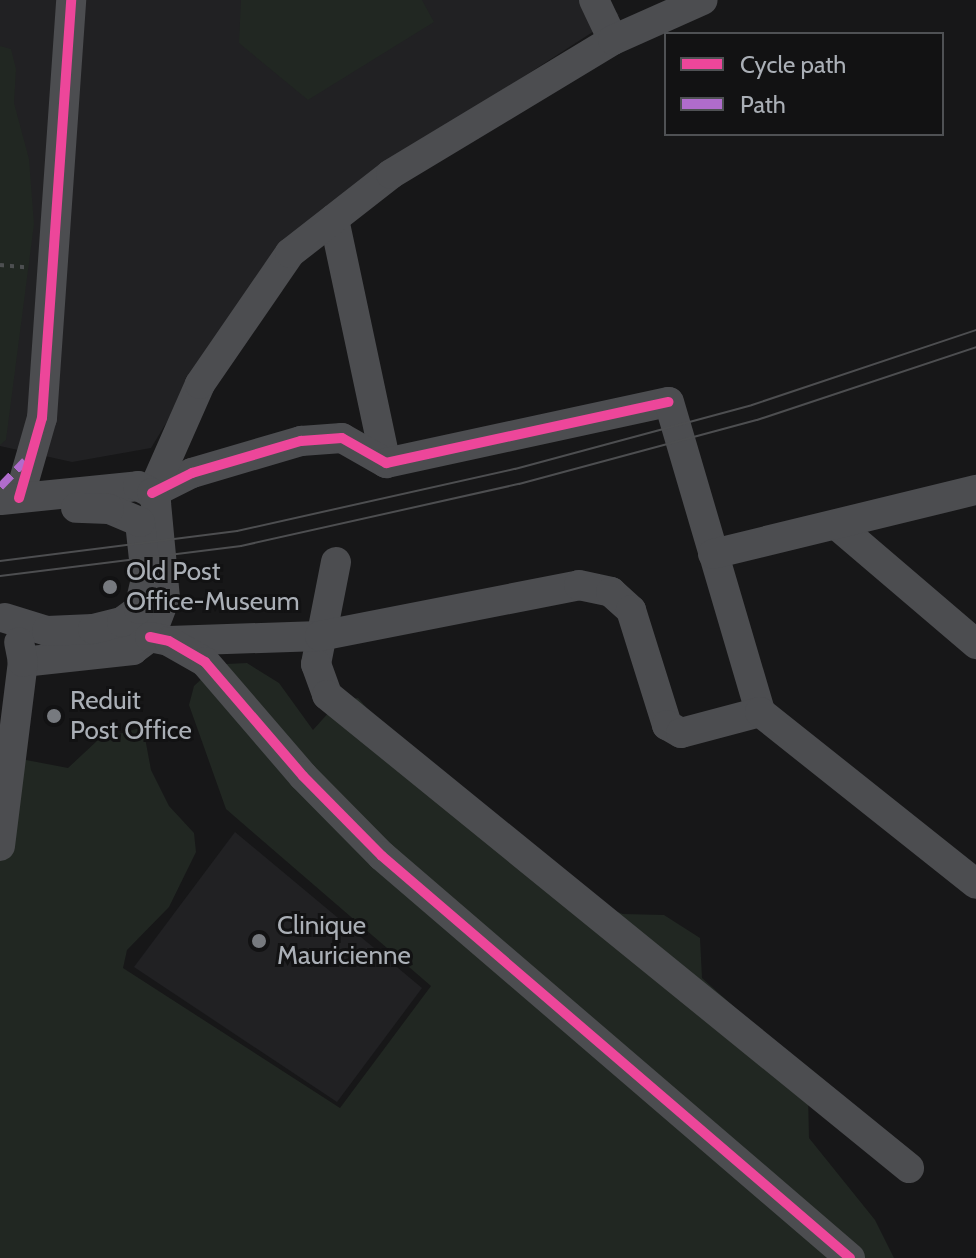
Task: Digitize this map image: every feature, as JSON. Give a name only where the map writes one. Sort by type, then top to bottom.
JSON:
[{"type":"street","points":[[5,500],[35,448],[42,418],[71,0]]},
{"type":"street","points":[[594,0],[613,40]]},
{"type":"street","points":[[159,639],[165,598],[152,493],[200,384],[290,253],[391,174],[613,40],[703,0]]},
{"type":"street","points":[[334,219],[386,463]]},
{"type":"street","points":[[152,493],[192,473],[301,441],[342,438],[386,463],[669,402],[760,712],[976,884]]},
{"type":"street","points":[[5,500],[138,486],[152,493]]},
{"type":"street","points":[[713,554],[976,490]]},
{"type":"street","points":[[2,616],[47,631],[122,622],[139,609],[146,578],[140,522],[127,513],[5,500]]},
{"type":"street","points":[[838,526],[976,644]]},
{"type":"street","points":[[336,562],[320,636],[316,676],[327,695],[909,1168]]},
{"type":"street","points":[[23,662],[133,650],[159,639],[320,636],[579,585],[611,592],[631,610],[667,725],[681,733],[760,712]]},
{"type":"street","points":[[0,846],[23,662],[17,634],[2,616]]},
{"type":"street","points":[[159,639],[216,673],[303,776],[382,856],[850,1258]]},
{"type":"shaded area","points":[[0,0],[606,0],[619,15],[385,166],[202,364],[151,448],[72,462],[0,446]]},
{"type":"shaded area","points":[[241,0],[422,0],[434,22],[308,100],[239,43]]},
{"type":"shaded area","points":[[0,46],[11,49],[16,69],[14,103],[29,159],[34,224],[6,440],[0,445]]},
{"type":"shaded area","points":[[247,663],[279,683],[313,730],[339,701],[358,698],[413,760],[587,900],[623,914],[664,915],[700,938],[702,978],[751,1022],[808,1094],[809,1138],[875,1220],[894,1258],[0,1258],[0,755],[68,768],[98,740],[143,727],[151,770],[169,806],[194,833],[196,852],[169,907],[127,950],[123,968],[340,1108],[431,986],[226,809],[189,705],[194,686],[208,673],[226,664]]},
{"type":"shaded area","name":"Clinique Mauricienne","points":[[235,832],[422,988],[337,1102],[134,967]]},
{"type":"tram line","points":[[0,561],[237,531],[515,469],[752,405],[976,330]]},
{"type":"tram line","points":[[0,576],[241,546],[519,484],[757,420],[976,347]]},
{"type":"marked path","points":[[0,487],[25,461]]},
{"type":"cycle path","points":[[19,498],[42,418],[71,0]]},
{"type":"cycle path","points":[[152,493],[192,473],[301,441],[342,438],[386,463],[669,402]]},
{"type":"cycle path","points":[[150,637],[169,641],[205,662],[303,776],[382,856],[850,1258]]},
{"type":"place","name":"Old Post Office-Museum","points":[[110,587]]},
{"type":"place","name":"Reduit Post Office","points":[[54,716]]},
{"type":"place","name":"Clinique Mauricienne","points":[[259,941]]}]
